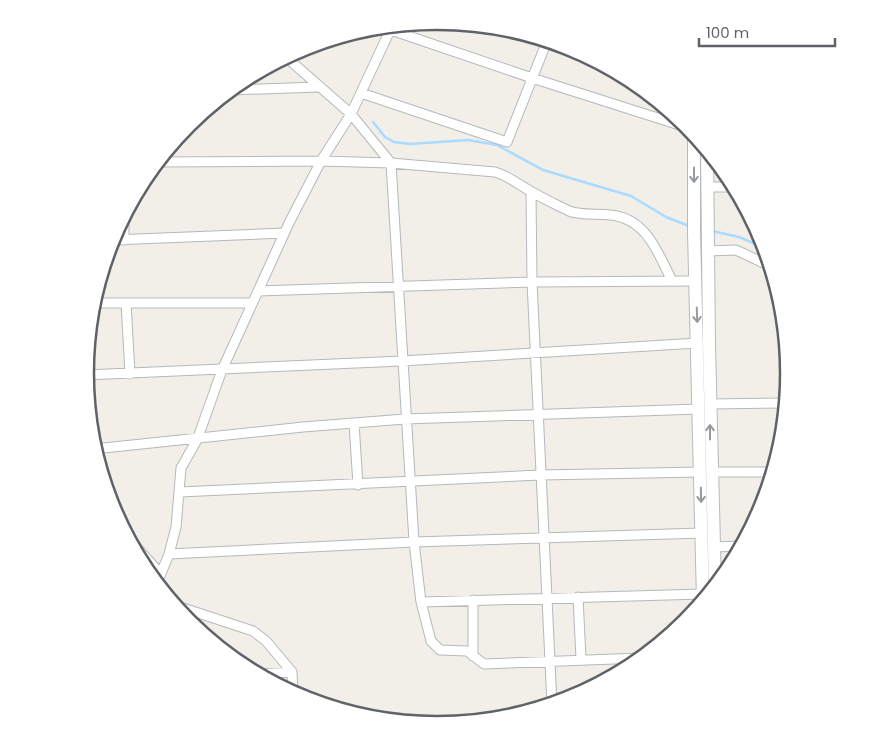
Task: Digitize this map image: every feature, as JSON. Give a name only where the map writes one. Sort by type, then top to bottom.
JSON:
[{"type":"main road","points":[[695,147],[701,217],[707,235],[708,251],[705,407],[706,472],[702,533],[703,589]]},
{"type":"main road","points":[[705,407],[698,343],[694,232],[701,217],[707,187],[707,162]]},
{"type":"main road","points":[[706,472],[714,547],[715,574]]},
{"type":"street","points":[[400,32],[532,78],[672,123]]},
{"type":"street","points":[[160,576],[169,554],[176,527],[181,468],[197,440],[222,370],[251,303],[321,161],[351,114],[385,34]]},
{"type":"street","points":[[361,93],[507,142],[544,47]]},
{"type":"street","points":[[292,62],[318,87],[351,114],[391,163],[405,419],[414,542],[421,602],[431,641],[440,650],[467,651],[484,664],[628,658]]},
{"type":"street","points":[[244,90],[318,87]]},
{"type":"street","points":[[167,162],[321,161],[391,163],[495,172],[506,175],[531,192],[572,212],[612,215],[636,224],[652,241],[672,281]]},
{"type":"street","points":[[707,187],[725,188]]},
{"type":"street","points":[[531,192],[537,414],[551,696]]},
{"type":"street","points":[[124,233],[124,240]]},
{"type":"street","points":[[121,240],[284,233]]},
{"type":"street","points":[[708,251],[736,250],[762,262]]},
{"type":"street","points":[[258,291],[398,285],[696,281]]},
{"type":"street","points":[[101,304],[251,303]]},
{"type":"street","points":[[126,304],[130,374]]},
{"type":"street","points":[[94,375],[402,361],[698,343]]},
{"type":"street","points":[[103,448],[405,419],[778,403]]},
{"type":"street","points":[[354,423],[358,485]]},
{"type":"street","points":[[180,492],[410,483],[540,475],[765,472]]},
{"type":"street","points":[[169,554],[414,542],[702,533]]},
{"type":"street","points":[[714,547],[733,546]]},
{"type":"street","points":[[421,602],[578,597],[696,598]]},
{"type":"street","points":[[578,597],[581,659]]},
{"type":"street","points":[[473,600],[473,656]]},
{"type":"street","points":[[189,610],[253,631],[266,641],[292,672],[293,684]]},
{"type":"street","points":[[271,673],[292,672]]},
{"type":"waterway","points":[[373,122],[385,137],[394,142],[410,144],[468,140],[497,145],[543,170],[631,196],[666,217],[689,226]]},
{"type":"waterway","points":[[712,231],[739,237],[755,244]]}]
